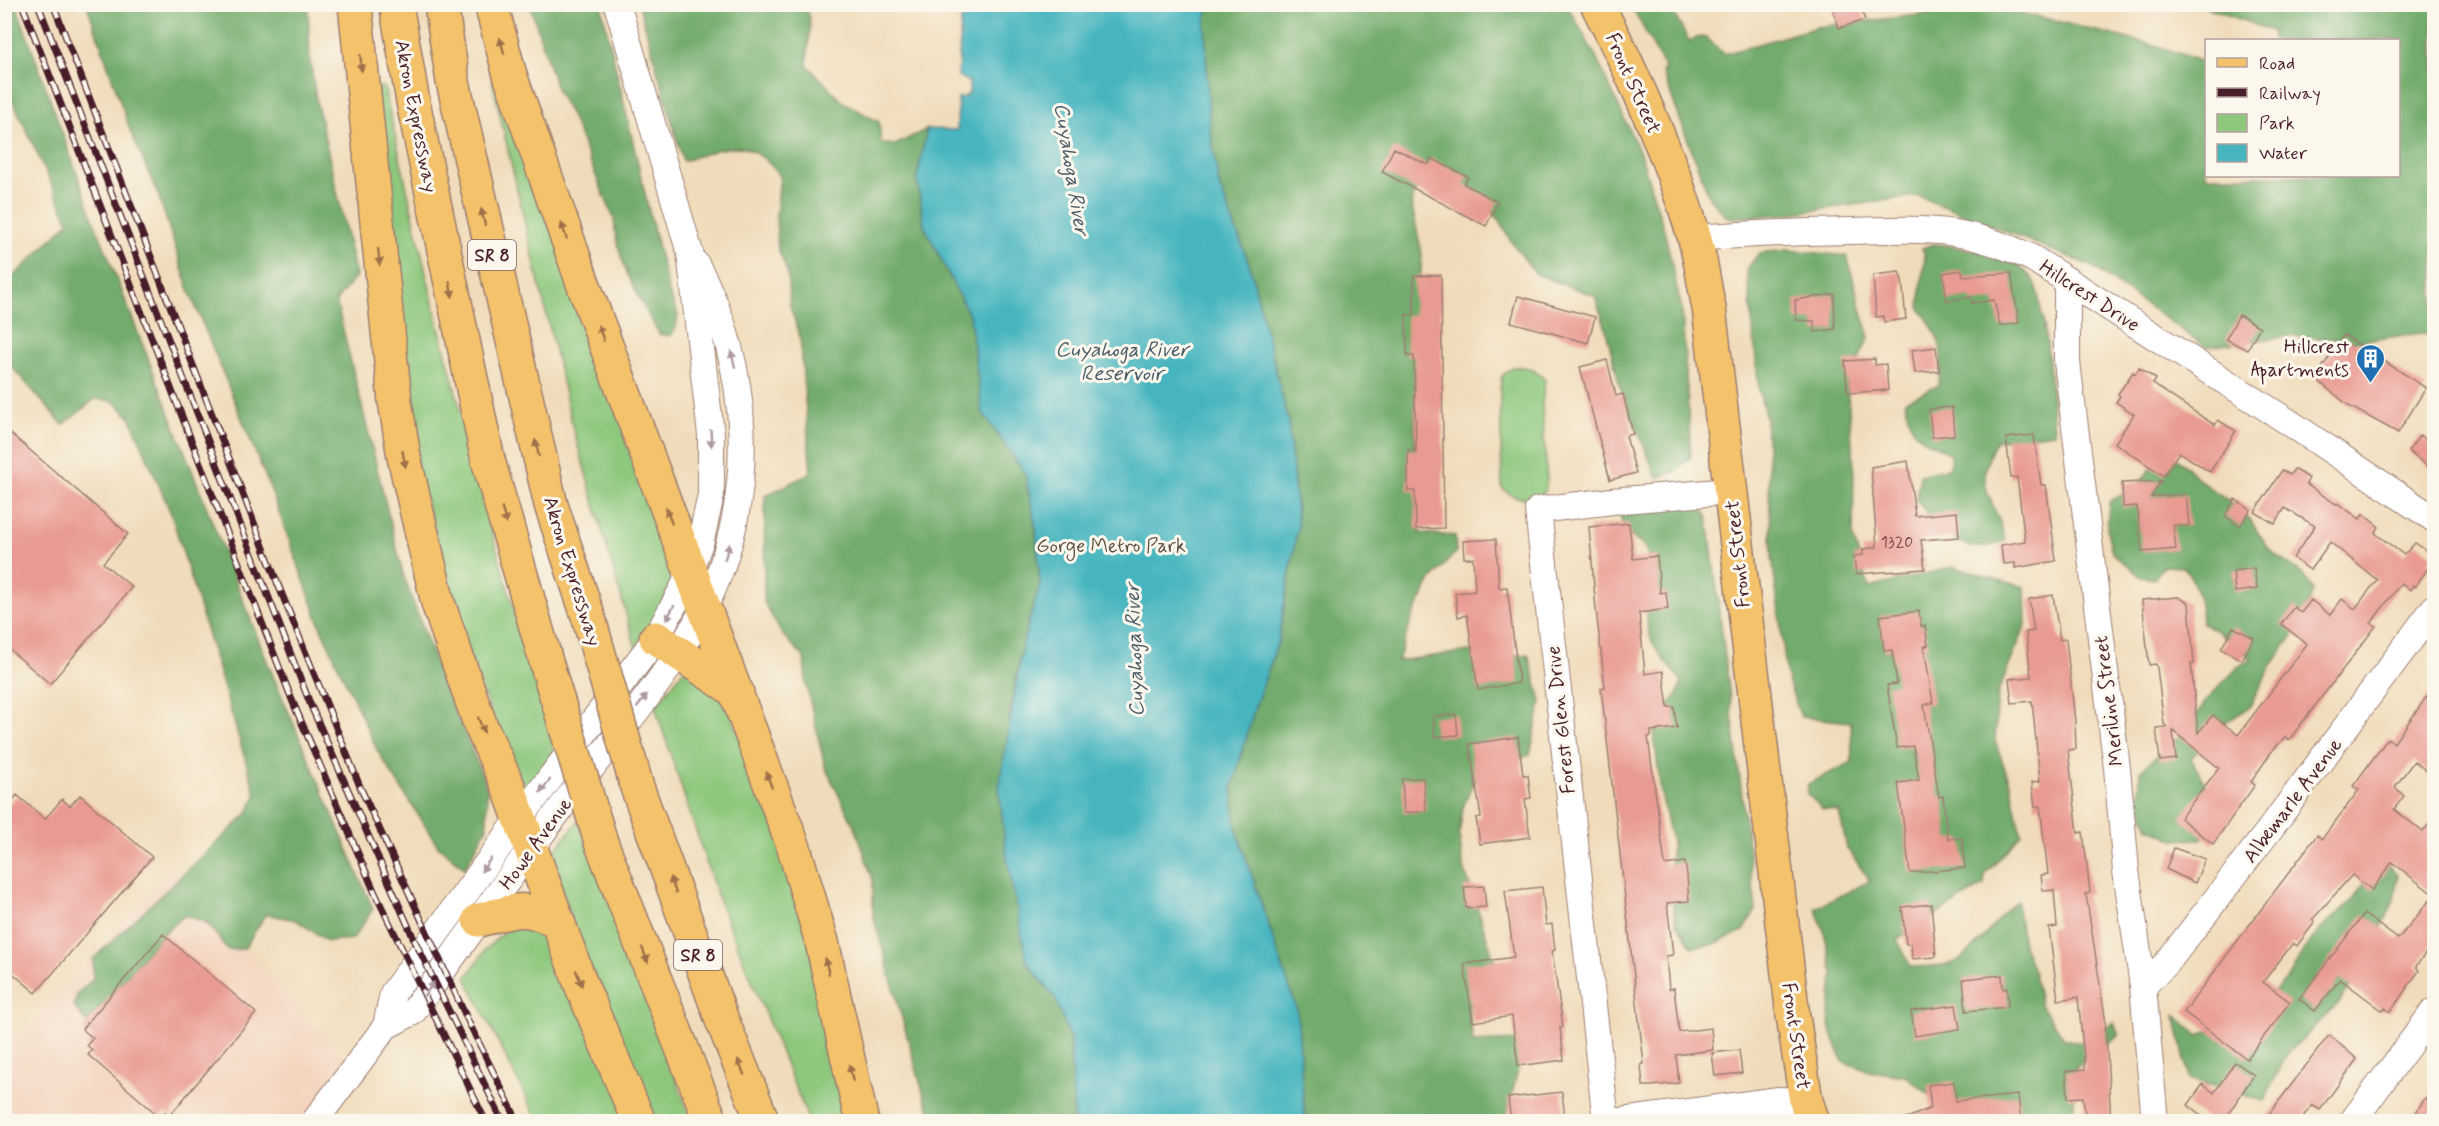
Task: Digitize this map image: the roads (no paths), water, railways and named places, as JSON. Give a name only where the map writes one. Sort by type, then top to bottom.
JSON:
[{"type":"main road","points":[[355,4],[380,270],[404,457],[438,603],[480,724],[525,833],[580,982],[639,1122]]},
{"type":"main road","name":"Akron Expressway","points":[[396,4],[433,204],[488,460],[601,842],[711,1122]]},
{"type":"main road","name":"Akron Expressway","points":[[441,4],[453,82],[551,505],[589,619],[637,787],[722,1020],[763,1122]]},
{"type":"main road","points":[[491,4],[510,75],[692,588],[736,692],[795,848],[822,942],[862,1122]]},
{"type":"main road","name":"Front Street","points":[[1597,4],[1638,86],[1695,238],[1718,375],[1766,805],[1810,1111]]},
{"type":"main road","points":[[667,645],[736,692]]},
{"type":"main road","points":[[479,920],[523,909],[541,913],[558,923]]},
{"type":"street","points":[[617,4],[690,253],[711,435],[711,495],[692,588]]},
{"type":"street","name":"Hillcrest Drive","points":[[1695,238],[1774,231],[1923,228],[1962,232],[1998,242],[2032,258],[2067,280],[2434,519]]},
{"type":"street","points":[[690,253],[714,297],[734,362],[742,429],[742,456],[730,538],[692,588]]},
{"type":"street","name":"Meriline Street","points":[[2067,280],[2067,362],[2117,768],[2126,871],[2143,987],[2155,1122]]},
{"type":"street","name":"Forest Glen Drive","points":[[1606,1122],[1538,510],[1730,491]]},
{"type":"street","name":"Howe Avenue","points":[[314,1122],[386,1026],[393,993],[525,833],[667,645],[692,588]]},
{"type":"street","name":"Albemarle Avenue","points":[[2143,987],[2166,964],[2270,830],[2434,608]]},
{"type":"street","name":"Howe Avenue","points":[[386,1026],[413,1012],[479,920],[525,833]]},
{"type":"street","points":[[2352,1122],[2434,1011]]},
{"type":"street","points":[[1614,1122],[1779,1100],[1810,1111]]},
{"type":"water","name":"Cuyahoga River Reservoir","points":[[969,5],[1208,5],[1205,25],[1209,121],[1219,185],[1250,266],[1288,421],[1298,525],[1278,642],[1255,707],[1232,789],[1236,828],[1297,1010],[1305,1121],[1074,1121],[1070,1039],[1055,998],[1027,962],[1006,853],[999,788],[1023,642],[1040,584],[1036,528],[1025,473],[982,412],[970,317],[924,225],[917,178],[927,129],[957,130],[958,98],[965,97],[969,93],[969,82],[958,76],[961,19],[968,19]]},
{"type":"railway","points":[[22,4],[292,700],[375,893],[486,1122]]},
{"type":"railway","points":[[38,4],[311,706],[414,939],[503,1122]]},
{"type":"railway","points":[[53,4],[279,587],[361,789],[469,1023],[518,1122]]},
{"type":"place","name":"Hillcrest Apartments","points":[[2370,384]]},
{"type":"water label","name":"Cuyahoga River","points":[[1072,169]]},
{"type":"water label","name":"Cuyahoga River","points":[[1134,650]]},
{"type":"park label","name":"Gorge Metro Park","points":[[1111,545]]}]
